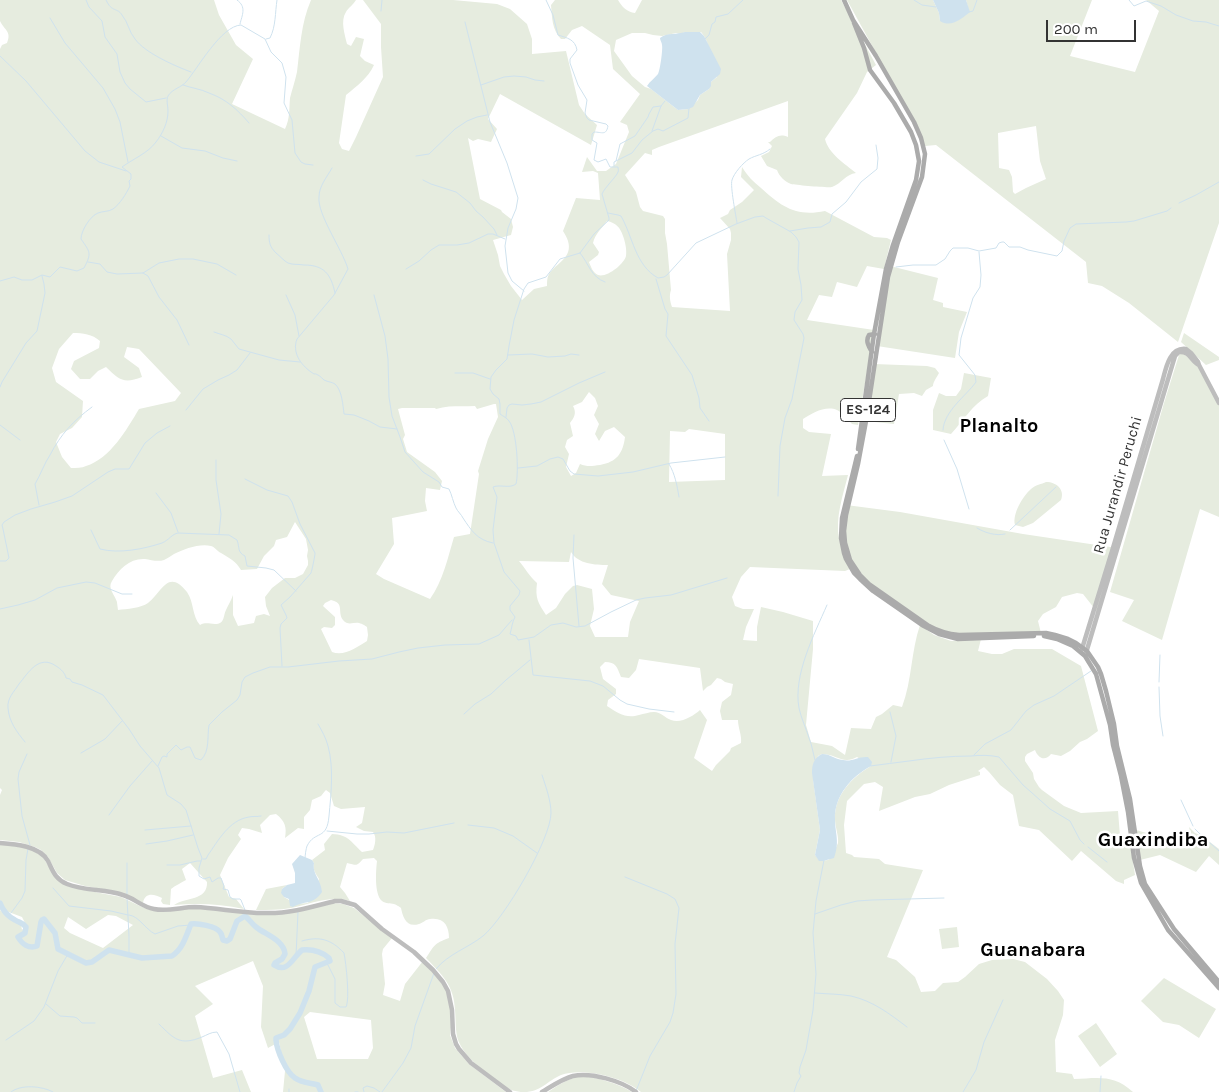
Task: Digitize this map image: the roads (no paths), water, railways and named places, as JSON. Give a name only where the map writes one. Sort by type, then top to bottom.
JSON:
[{"type":"main road","name":"ES-124","points":[[844,0],[870,70],[894,103],[911,132],[919,161],[915,185],[887,263],[863,437],[845,524],[847,552],[853,566],[870,584],[929,626],[938,630],[959,635],[1055,635],[1068,639],[1095,661],[1101,674],[1111,710],[1118,750],[1130,799],[1142,875],[1150,892],[1174,929],[1219,982]]},
{"type":"main road","name":"ES-124","points":[[853,20],[876,56],[919,134],[925,160],[922,178],[889,270],[876,335]]},
{"type":"main road","points":[[867,60],[876,56]]},
{"type":"main road","points":[[878,81],[885,78],[886,74]]},
{"type":"main road","name":"ES-124","points":[[876,335],[869,335],[867,339],[868,346],[872,352],[858,449],[841,524],[844,553],[854,573],[873,591],[938,634],[958,639],[1047,637],[1065,642],[1082,650]]},
{"type":"main road","name":"ES-124","points":[[1086,654],[1096,674],[1109,720],[1128,812],[1135,864],[1141,883],[1168,930],[1219,988]]},
{"type":"street","name":"Rua Jurandir Peruchi","points":[[1082,650],[1167,365],[1173,353],[1179,349],[1187,349],[1194,359]]},
{"type":"street","name":"Rua Jurandir Peruchi","points":[[1086,654],[1175,356],[1179,352],[1184,352],[1194,359]]},
{"type":"street","points":[[1194,359],[1198,362],[1219,403]]},
{"type":"street","points":[[0,843],[22,845],[43,855],[58,879],[68,884],[123,895],[143,906],[156,910],[195,907],[266,914],[290,912],[335,901],[348,902],[414,952],[438,975],[446,987],[449,997],[453,1015],[453,1034],[459,1049],[471,1063],[510,1092]]},
{"type":"street","points":[[542,1092],[575,1075],[587,1075],[610,1080],[636,1092]]},
{"type":"water","points":[[933,0],[966,0],[970,12],[956,22],[944,23],[940,21],[939,13]]},
{"type":"water","points":[[700,32],[704,36],[721,69],[720,74],[711,82],[709,89],[700,95],[693,107],[678,110],[647,86],[659,72],[662,51],[660,38],[666,35]]},
{"type":"water","points":[[822,754],[846,760],[868,757],[872,762],[871,766],[851,781],[838,802],[835,811],[837,842],[834,858],[819,861],[815,855],[820,830],[812,767],[817,757]]},
{"type":"water","points":[[300,855],[312,860],[314,863],[314,870],[322,892],[312,901],[293,907],[290,906],[289,899],[281,893],[282,889],[287,885],[295,883],[295,873],[292,864]]},
{"type":"waterway","points":[[86,0],[89,7],[102,21],[105,37],[117,54],[120,72],[125,83],[146,102],[166,98]]},
{"type":"waterway","points":[[106,0],[110,7],[122,15],[133,36],[140,44],[161,58],[191,72]]},
{"type":"waterway","points":[[237,0],[243,8],[240,24]]},
{"type":"waterway","points":[[266,39],[270,38],[273,29],[277,0]]},
{"type":"waterway","points":[[381,11],[382,0]]},
{"type":"waterway","points":[[546,0],[553,15],[558,35],[570,40],[576,46],[577,50],[570,59],[570,63],[578,85],[587,100],[585,113],[587,118],[608,126],[605,132],[594,132],[592,134],[592,140],[597,143],[594,160],[598,162],[606,159],[610,167],[618,167],[618,171],[602,194],[609,220],[594,234],[580,253],[560,259],[546,277],[528,283],[524,289],[514,320],[507,359],[491,377],[490,389],[499,399],[500,414],[512,426],[517,452],[516,484],[493,487],[497,497],[493,530],[494,543],[504,572],[520,591],[510,606],[510,610],[515,617],[510,634],[516,636],[518,640],[534,637],[551,625],[563,623],[576,627],[585,626],[636,600],[671,595],[727,578]]},
{"type":"waterway","points":[[705,39],[709,35],[716,17],[728,14],[743,0]]},
{"type":"waterway","points":[[914,0],[922,5],[936,7]]},
{"type":"waterway","points":[[969,12],[973,11],[977,0]]},
{"type":"waterway","points":[[1129,0],[1134,6],[1146,1],[1193,21],[1219,26]]},
{"type":"waterway","points":[[50,18],[65,43],[103,88],[115,109],[120,122],[128,162]]},
{"type":"waterway","points":[[465,22],[490,122],[507,163],[518,198],[516,209],[508,228],[505,246],[508,273],[512,281],[524,291]]},
{"type":"waterway","points":[[0,281],[14,277],[22,280],[32,280],[42,275],[50,277],[60,267],[77,271],[84,268],[89,256],[81,239],[86,224],[95,215],[113,209],[120,202],[130,186],[129,181],[131,179],[131,174],[122,167],[153,146],[163,131],[167,119],[168,96],[186,82],[210,49],[233,27],[241,25],[265,39],[271,52],[282,63],[286,77],[284,103],[292,120],[295,153],[301,162],[313,165]]},
{"type":"waterway","points":[[0,56],[26,81],[85,151],[99,162],[126,171]]},
{"type":"waterway","points":[[481,85],[504,77],[514,76],[544,81]]},
{"type":"waterway","points":[[183,85],[203,90],[221,98],[236,109],[249,123]]},
{"type":"waterway","points":[[652,131],[661,106],[665,101]]},
{"type":"waterway","points":[[614,166],[620,144],[635,136],[653,107],[661,106]]},
{"type":"waterway","points":[[616,161],[632,153],[642,140],[653,131],[658,129],[663,131],[688,118],[689,108]]},
{"type":"waterway","points":[[416,156],[429,154],[455,129],[467,121],[487,115]]},
{"type":"waterway","points":[[161,136],[182,148],[205,151],[237,161]]},
{"type":"waterway","points":[[790,231],[821,227],[830,222],[832,214],[846,202],[861,182],[877,169],[876,145]]},
{"type":"waterway","points":[[737,223],[732,188],[733,177],[747,161],[770,149]]},
{"type":"waterway","points":[[332,168],[320,189],[319,204],[348,269],[334,295],[297,339],[296,353],[307,369],[324,380],[335,384],[342,398],[344,414],[354,415],[380,427],[397,429]]},
{"type":"waterway","points":[[423,180],[456,192],[470,203],[494,229],[497,235]]},
{"type":"waterway","points":[[1179,203],[1219,182]]},
{"type":"waterway","points":[[896,267],[936,265],[945,259],[953,248],[968,248],[979,251],[996,248],[1002,242],[1009,247],[1020,247],[1057,256],[1062,251],[1070,228],[1076,224],[1134,221],[1167,211],[1171,208]]},
{"type":"waterway","points":[[608,213],[621,216],[639,258],[644,266],[658,278],[667,275],[696,243],[755,217],[763,216],[791,232],[796,237],[799,242],[798,269],[802,300],[795,312],[794,320],[804,338],[792,399],[785,418],[780,446],[778,496]]},
{"type":"waterway","points":[[406,269],[439,245],[469,243],[488,234],[505,239]]},
{"type":"waterway","points":[[269,235],[272,249],[286,262],[311,265],[326,272],[335,293]]},
{"type":"waterway","points":[[943,430],[944,423],[951,410],[976,382],[975,375],[959,355],[961,338],[973,298],[980,287],[979,252]]},
{"type":"waterway","points":[[580,253],[593,274],[605,282]]},
{"type":"waterway","points":[[88,262],[100,264],[107,272],[117,274],[143,273],[159,263],[179,259],[193,259],[217,264],[236,275]]},
{"type":"waterway","points":[[143,273],[148,276],[159,297],[177,320],[189,345]]},
{"type":"waterway","points":[[0,387],[26,343],[37,331],[45,293],[42,276]]},
{"type":"waterway","points":[[656,279],[668,314],[666,336],[692,375],[700,408],[709,421]]},
{"type":"waterway","points":[[286,295],[295,315],[299,336]]},
{"type":"waterway","points":[[374,295],[385,336],[392,416],[405,452],[423,472],[439,482],[442,487],[449,489],[455,506],[475,534],[483,540],[493,543]]},
{"type":"waterway","points":[[214,332],[232,340],[239,349],[279,360],[300,362]]},
{"type":"waterway","points":[[186,410],[203,389],[237,370],[250,353]]},
{"type":"waterway","points":[[508,355],[532,354],[548,357],[571,354],[579,355]]},
{"type":"waterway","points":[[506,417],[509,405],[541,402],[605,372]]},
{"type":"waterway","points":[[455,373],[473,373],[490,379]]},
{"type":"waterway","points":[[39,505],[35,484],[46,462],[68,428],[92,407]]},
{"type":"waterway","points":[[0,425],[20,440]]},
{"type":"waterway","points":[[0,561],[6,561],[9,558],[2,525],[4,522],[15,515],[72,496],[115,469],[129,469],[145,443],[157,433],[170,426]]},
{"type":"waterway","points":[[944,440],[957,469],[969,509]]},
{"type":"waterway","points":[[518,468],[537,466],[558,457],[563,459],[574,474],[598,476],[633,472],[671,463],[725,457]]},
{"type":"waterway","points":[[216,460],[216,480],[221,514],[219,534]]},
{"type":"waterway","points":[[669,464],[677,484],[679,497]]},
{"type":"waterway","points":[[245,479],[267,490],[288,496],[315,553],[311,573],[281,605],[287,618],[280,628],[282,666]]},
{"type":"waterway","points":[[1010,530],[1056,487]]},
{"type":"waterway","points":[[156,493],[171,513],[178,532]]},
{"type":"waterway","points":[[977,528],[991,534],[1005,534]]},
{"type":"waterway","points":[[91,530],[100,549],[115,551],[139,549],[155,545],[164,542],[178,533],[229,535],[237,540],[240,551],[245,556],[247,566],[274,570],[296,591]]},
{"type":"waterway","points":[[574,535],[573,558],[579,626]]},
{"type":"waterway","points":[[0,609],[35,600],[57,588],[86,582],[95,583],[122,594],[132,594]]},
{"type":"waterway","points":[[815,760],[799,708],[799,682],[806,655],[827,605]]},
{"type":"waterway","points":[[158,766],[162,757],[167,757],[167,754],[176,745],[181,750],[190,747],[195,758],[201,760],[207,748],[209,725],[237,700],[240,695],[242,682],[245,677],[253,673],[270,667],[372,659],[418,648],[479,644],[499,635],[512,620]]},
{"type":"waterway","points":[[529,640],[533,675],[590,681],[603,686],[627,704],[674,712]]},
{"type":"waterway","points":[[1159,682],[1160,655]]},
{"type":"waterway","points":[[464,714],[491,694],[530,660]]},
{"type":"waterway","points":[[25,742],[16,731],[9,713],[8,704],[11,695],[34,666],[44,662],[50,663],[60,668],[66,678],[72,682],[103,695],[140,746],[159,768],[167,795],[181,804],[186,810],[202,858],[199,876],[204,879],[210,877],[212,882],[221,878],[224,886],[223,889],[228,890],[230,897],[241,900],[245,910],[245,917]]},
{"type":"waterway","points":[[974,755],[985,744],[1011,730],[1026,711],[1034,705],[1054,696],[1091,671]]},
{"type":"waterway","points":[[1159,687],[1163,736]]},
{"type":"waterway","points":[[890,712],[896,736],[891,762]]},
{"type":"waterway","points":[[81,753],[105,739],[122,721]]},
{"type":"waterway","points":[[305,859],[307,846],[310,841],[326,829],[329,816],[332,781],[330,754],[318,724]]},
{"type":"waterway","points":[[27,754],[18,779],[22,816],[30,845]]},
{"type":"waterway","points":[[870,766],[948,757],[981,755],[999,757],[1023,785],[1050,809],[1070,821],[1084,844]]},
{"type":"waterway","points":[[109,815],[130,786],[152,761]]},
{"type":"waterway","points":[[436,969],[446,959],[483,936],[492,927],[525,878],[543,841],[551,813],[542,775]]},
{"type":"waterway","points":[[1181,800],[1193,826]]},
{"type":"waterway","points":[[203,859],[206,859],[220,838],[236,822],[249,817],[261,816]]},
{"type":"waterway","points":[[327,831],[357,834],[404,833],[454,823]]},
{"type":"waterway","points":[[468,825],[494,828],[513,836],[537,853]]},
{"type":"waterway","points":[[145,830],[191,826]]},
{"type":"waterway","points":[[1195,829],[1219,851]]},
{"type":"waterway","points":[[146,844],[193,835]]},
{"type":"waterway","points":[[1088,847],[1107,862]]},
{"type":"waterway","points":[[11,913],[25,891],[28,849]]},
{"type":"waterway","points":[[794,1092],[801,1076],[799,1073],[800,1067],[806,1050],[813,1010],[816,974],[813,933],[816,901],[824,860]]},
{"type":"waterway","points":[[167,865],[180,865],[201,861]]},
{"type":"waterway","points":[[127,863],[127,894]]},
{"type":"waterway","points":[[625,877],[667,894],[675,899],[679,908],[675,944],[676,994],[673,1013],[670,1022],[650,1056],[636,1091]]},
{"type":"waterway","points":[[53,888],[69,906],[128,915]]},
{"type":"waterway","points":[[127,898],[129,955]]},
{"type":"waterway","points":[[815,914],[857,901],[944,898]]},
{"type":"waterway","points":[[0,903],[8,915],[26,927],[25,933],[18,937],[24,944],[31,947],[37,946],[41,922],[44,919],[55,933],[58,949],[86,963],[92,962],[109,950],[142,958],[172,956],[182,946],[191,924],[215,928],[221,933],[223,940],[227,941],[230,939],[237,921],[245,916],[256,927],[278,941],[284,949],[285,954],[282,959],[274,965],[279,967],[287,966],[302,950],[323,954],[330,961],[315,967],[309,991],[300,1013],[290,1029],[284,1035],[276,1038],[280,1055],[292,1075],[301,1081],[318,1085],[321,1092]]},
{"type":"waterway","points":[[296,956],[298,912]]},
{"type":"waterway","points":[[129,915],[136,918],[155,934],[178,926],[191,925]]},
{"type":"waterway","points":[[302,941],[324,940],[344,953],[348,989],[346,1007],[340,1007],[335,1003],[335,979],[325,963]]},
{"type":"waterway","points":[[6,1040],[34,1021],[44,1007],[58,971],[68,954]]},
{"type":"waterway","points":[[382,1092],[403,1063],[411,1048],[415,1026],[434,973]]},
{"type":"waterway","points":[[815,993],[847,995],[859,998],[881,1009],[907,1027]]},
{"type":"waterway","points":[[963,1092],[976,1070],[984,1042],[1003,1000]]},
{"type":"waterway","points":[[46,1004],[60,1016],[74,1017],[82,1023],[95,1023]]},
{"type":"waterway","points":[[159,1024],[173,1037],[183,1041],[194,1040],[217,1032],[229,1054],[240,1092]]},
{"type":"waterway","points":[[1100,1092],[1101,1076]]},
{"type":"waterway","points":[[364,1092],[363,1088],[367,1086],[380,1092]]},
{"type":"waterway","points":[[11,1092],[15,1089],[26,1087],[43,1088],[53,1092]]},
{"type":"district","name":"Planalto","points":[[999,426]]},
{"type":"district","name":"Guaxindiba","points":[[1153,840]]},
{"type":"district","name":"Guanabara","points":[[1033,950]]}]
